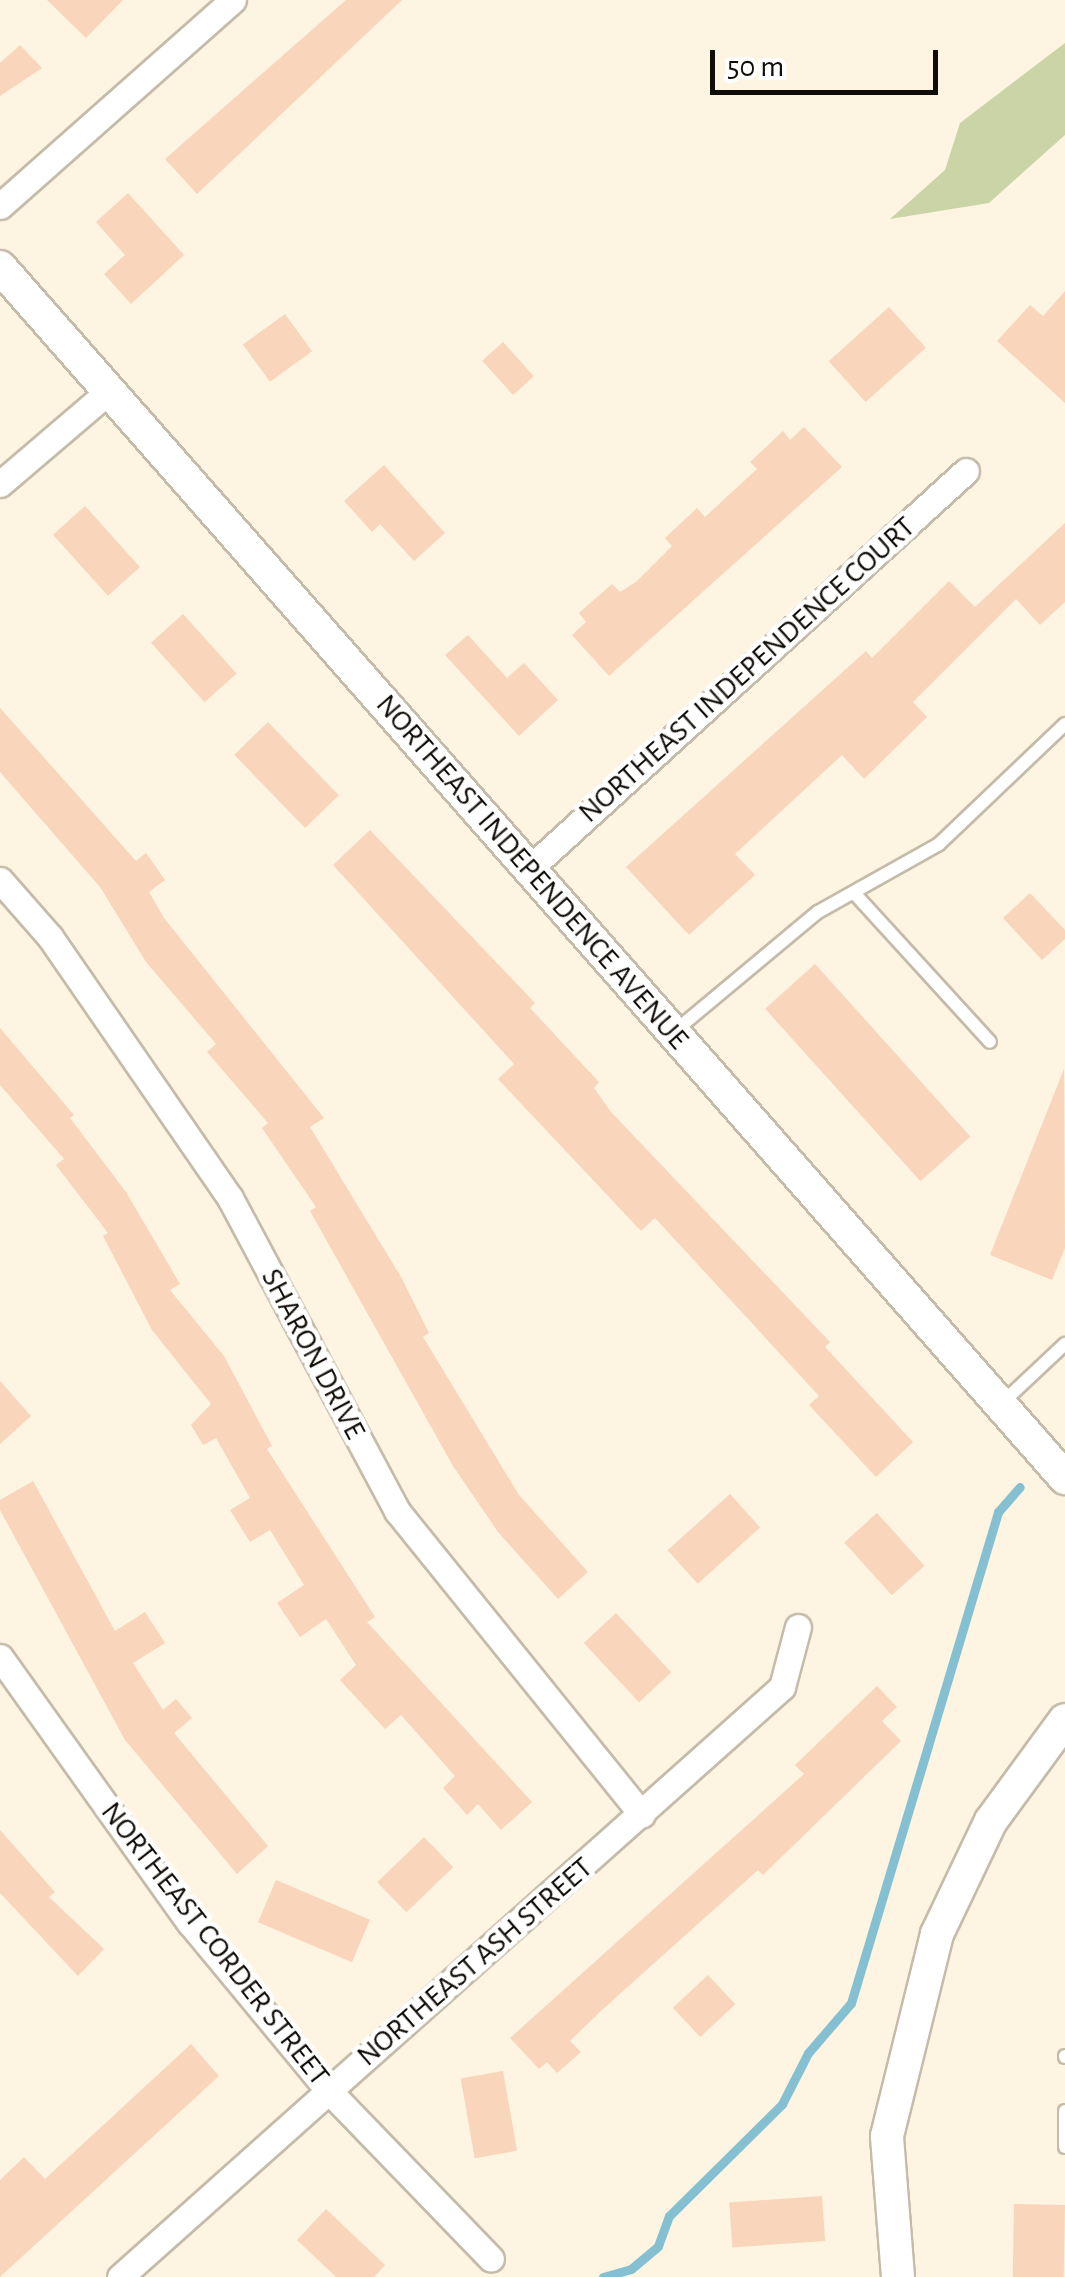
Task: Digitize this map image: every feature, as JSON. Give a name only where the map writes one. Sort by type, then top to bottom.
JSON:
[{"type":"street","points":[[0,206],[234,0]]},
{"type":"street","name":"NORTHEAST INDEPENDENCE AVENUE","points":[[0,266],[1065,1478]]},
{"type":"street","points":[[0,484],[110,390]]},
{"type":"street","name":"NORTHEAST INDEPENDENCE COURT","points":[[529,868],[966,471]]},
{"type":"street","name":"SHARON DRIVE","points":[[0,880],[50,937],[230,1198],[397,1511],[642,1815]]},
{"type":"street","name":"NORTHEAST ASH STREET","points":[[120,2277],[782,1687],[798,1627]]},
{"type":"street","name":"NORTHEAST CORDER STREET","points":[[0,1657],[190,1923],[329,2091],[491,2259]]},
{"type":"street","points":[[898,2277],[888,2136],[937,1934],[992,1822],[1065,1720]]},
{"type":"lane","points":[[673,1033],[818,912],[939,844],[1065,724]]},
{"type":"lane","points":[[855,894],[990,1042]]},
{"type":"lane","points":[[999,1406],[1065,1344]]},
{"type":"lane","points":[[1065,2111],[1065,2147]]},
{"type":"green space","points":[[1065,43],[1065,135],[989,203],[890,219],[945,170],[960,123]]},
{"type":"building","points":[[47,0],[123,0],[86,38]]},
{"type":"building","points":[[346,0],[402,0],[197,194],[165,159]]},
{"type":"building","points":[[20,45],[42,68],[0,96],[0,63]]},
{"type":"building","points":[[128,193],[184,255],[131,304],[104,274],[125,255],[96,222]]},
{"type":"building","points":[[1065,291],[1065,403],[997,341],[1030,305],[1043,316]]},
{"type":"building","points":[[889,307],[926,348],[866,402],[829,361]]},
{"type":"building","points":[[285,314],[312,351],[270,382],[243,345]]},
{"type":"building","points":[[503,342],[534,376],[513,395],[482,361]]},
{"type":"building","points":[[804,427],[842,467],[609,676],[572,635],[586,622],[579,613],[612,584],[620,592],[636,582],[672,546],[665,538],[697,508],[705,517],[757,469],[750,462],[783,431],[790,440]]},
{"type":"building","points":[[384,465],[445,533],[414,561],[380,524],[372,532],[344,501]]},
{"type":"building","points":[[85,506],[140,567],[108,596],[53,535]]},
{"type":"building","points":[[1065,523],[1065,602],[1040,625],[1016,599],[913,702],[927,717],[864,779],[842,755],[735,854],[755,875],[689,935],[626,867],[866,651],[872,658],[949,581],[975,607]]},
{"type":"building","points":[[183,614],[237,673],[205,702],[151,643]]},
{"type":"building","points":[[468,635],[507,678],[524,663],[558,700],[519,736],[445,655]]},
{"type":"building","points":[[0,708],[136,861],[146,853],[165,880],[149,892],[164,918],[324,1118],[310,1127],[401,1277],[429,1333],[423,1337],[519,1495],[588,1572],[558,1599],[498,1532],[453,1466],[310,1211],[316,1207],[262,1128],[268,1123],[207,1052],[216,1044],[146,962],[100,887],[0,772]]},
{"type":"building","points":[[268,722],[339,795],[305,828],[234,755]]},
{"type":"building","points":[[370,830],[535,1003],[530,1008],[599,1082],[594,1088],[611,1112],[830,1342],[825,1347],[913,1442],[876,1477],[809,1405],[819,1396],[655,1218],[641,1231],[498,1079],[514,1064],[333,865]]},
{"type":"building","points":[[1030,893],[1065,930],[1065,939],[1042,960],[1003,918]]},
{"type":"building","points":[[815,964],[970,1136],[920,1181],[765,1009]]},
{"type":"building","points":[[0,1028],[74,1115],[70,1118],[126,1192],[180,1284],[170,1290],[224,1356],[272,1446],[267,1449],[375,1617],[367,1622],[532,1802],[501,1830],[478,1804],[467,1815],[443,1788],[455,1776],[401,1715],[385,1729],[340,1680],[356,1665],[326,1619],[300,1637],[277,1603],[304,1585],[270,1530],[250,1542],[230,1510],[250,1498],[216,1438],[203,1445],[191,1425],[211,1404],[152,1330],[103,1236],[108,1233],[56,1165],[64,1159],[0,1085]]},
{"type":"building","points":[[1064,1069],[1065,1248],[1052,1280],[990,1255]]},
{"type":"building","points":[[0,1381],[31,1416],[0,1444]]},
{"type":"building","points":[[33,1481],[115,1631],[145,1612],[165,1643],[133,1663],[163,1710],[176,1699],[192,1718],[174,1733],[268,1846],[237,1874],[125,1740],[0,1510],[0,1500]]},
{"type":"building","points":[[730,1494],[760,1527],[698,1584],[668,1550]]},
{"type":"building","points":[[877,1513],[925,1566],[892,1595],[844,1542]]},
{"type":"building","points":[[616,1613],[671,1672],[639,1702],[584,1643]]},
{"type":"building","points":[[877,1686],[897,1707],[882,1721],[901,1741],[763,1875],[758,1870],[570,2041],[581,2052],[557,2073],[547,2062],[539,2069],[510,2038],[804,1774],[795,1765]]},
{"type":"building","points":[[0,1830],[55,1892],[49,1897],[104,1949],[78,1976],[0,1893]]},
{"type":"building","points":[[424,1837],[453,1867],[406,1912],[377,1882]]},
{"type":"building","points":[[276,1880],[370,1920],[352,1962],[258,1922]]},
{"type":"building","points":[[708,1975],[735,2004],[700,2037],[673,2008]]},
{"type":"building","points":[[191,2044],[219,2076],[0,2277],[0,2180],[24,2157],[45,2179]]},
{"type":"building","points":[[503,2071],[517,2151],[475,2158],[461,2078]]},
{"type":"building","points":[[822,2196],[825,2241],[732,2247],[729,2202]]},
{"type":"building","points":[[1014,2204],[1065,2205],[1064,2277],[1013,2277]]},
{"type":"building","points":[[326,2209],[385,2265],[374,2277],[336,2277],[297,2240]]},
{"type":"waterway","points":[[603,2277],[631,2269],[658,2246],[669,2216],[782,2104],[808,2053],[851,2003],[998,1512],[1020,1487]]}]
